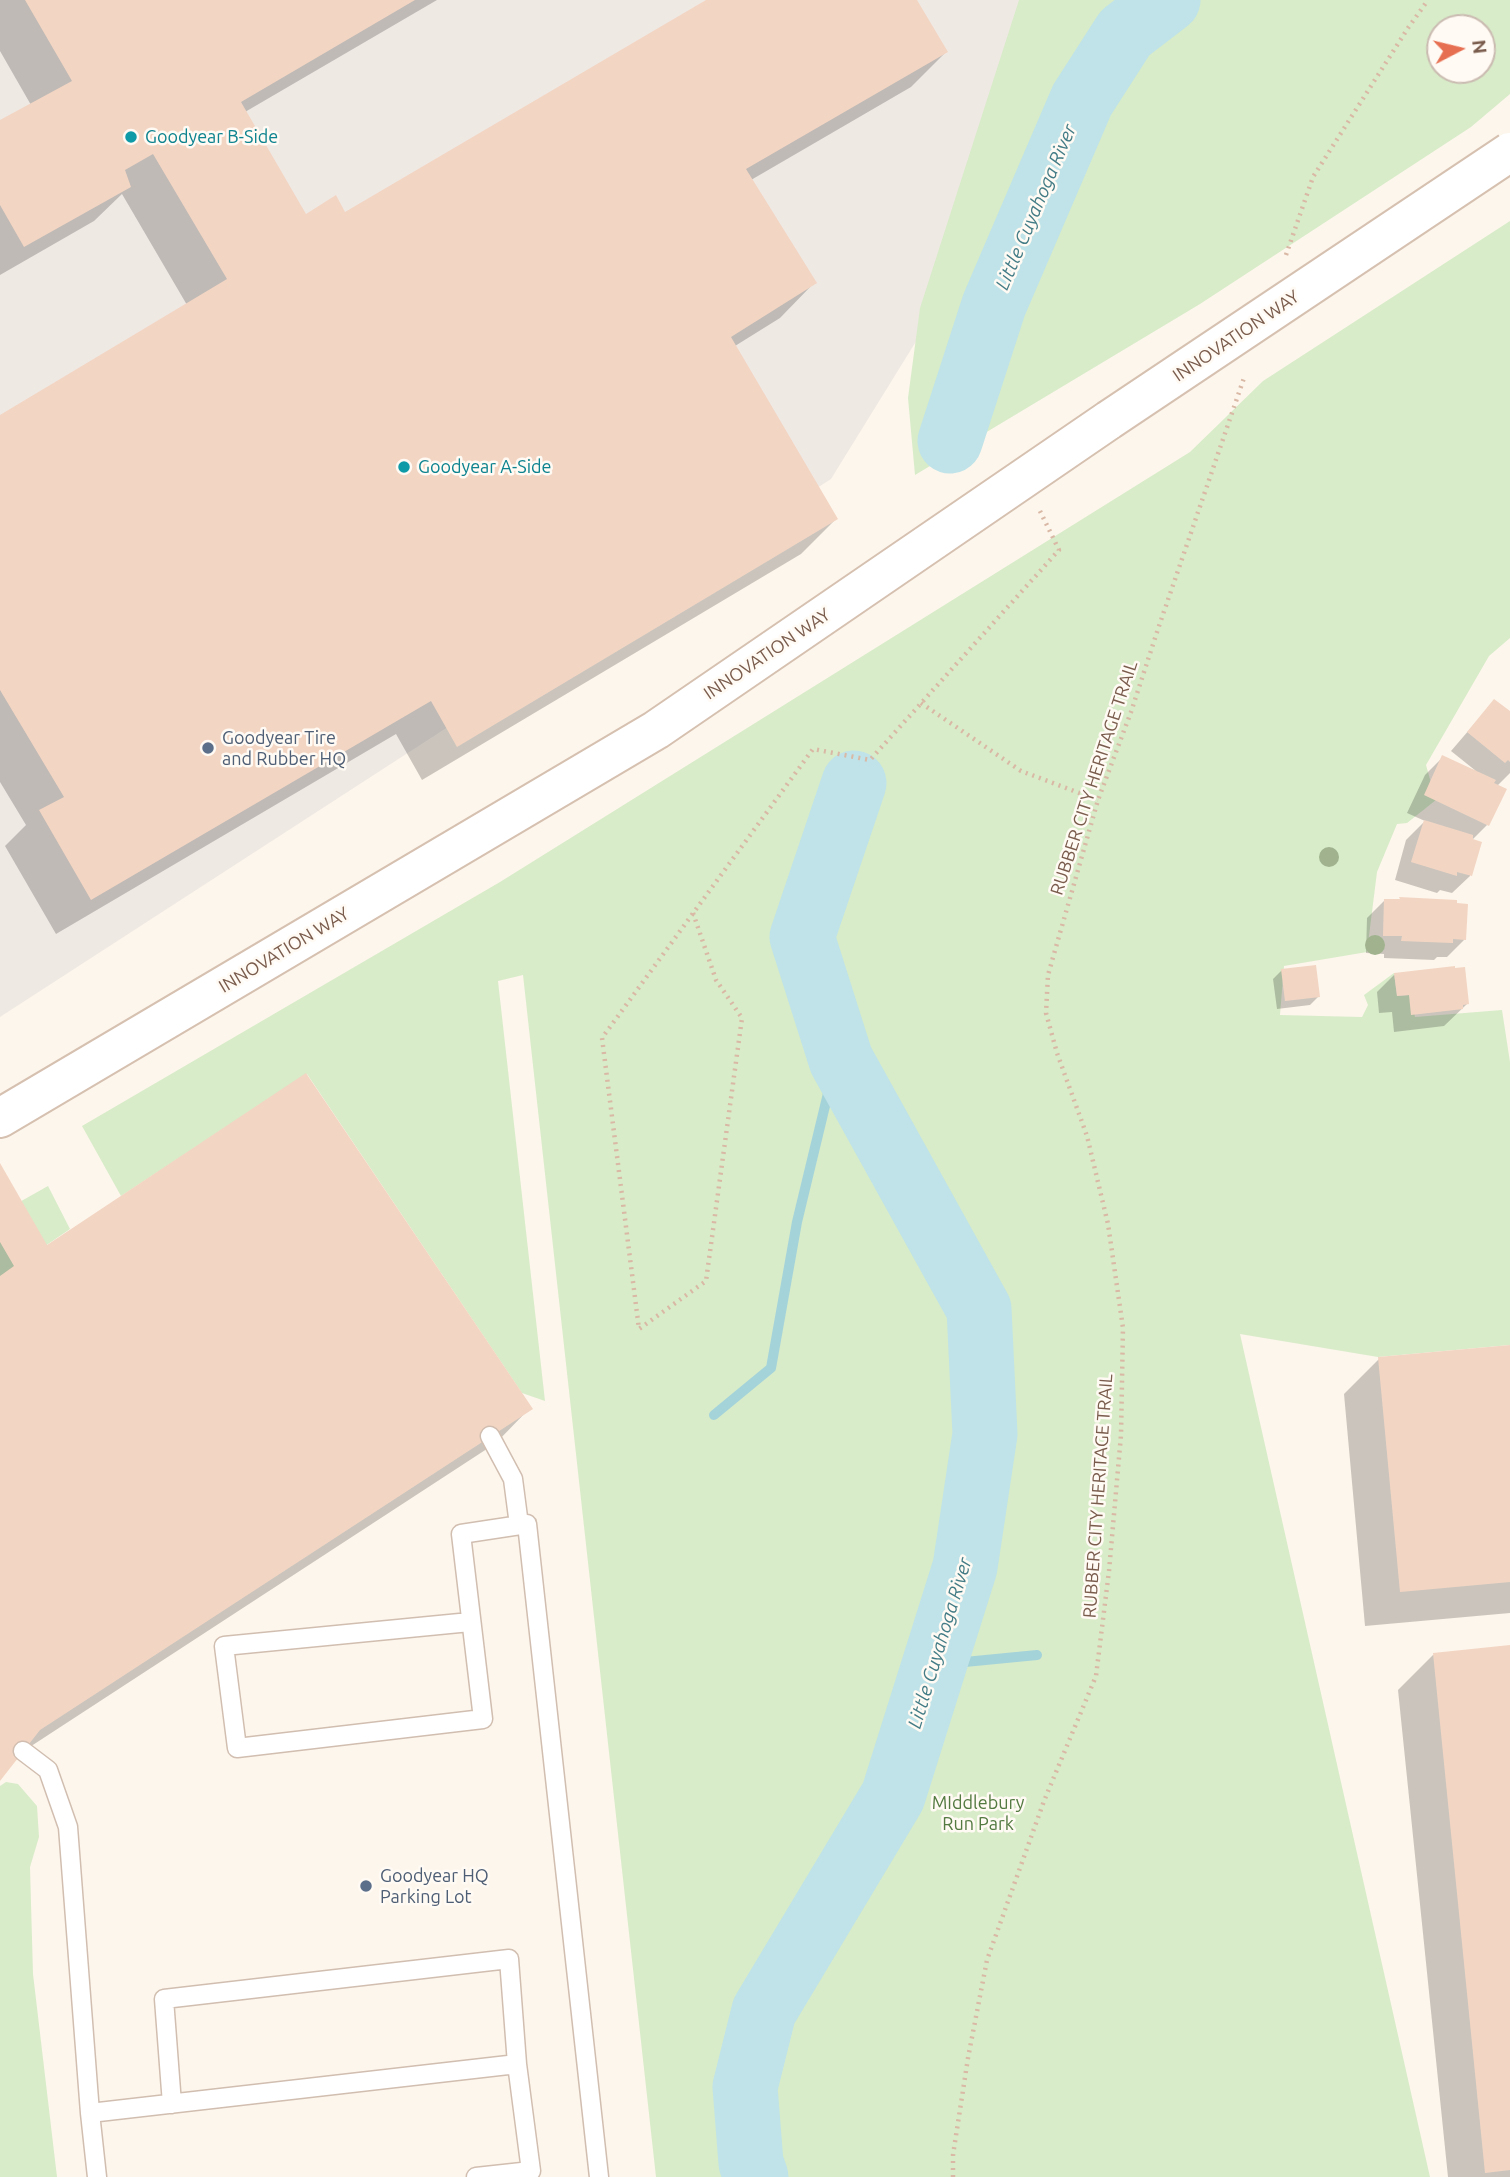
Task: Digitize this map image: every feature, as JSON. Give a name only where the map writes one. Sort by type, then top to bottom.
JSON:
[{"type":"main road","name":"INNOVATION WAY","points":[[0,1118],[656,730],[1110,420],[1510,152]]},
{"type":"lane","points":[[490,1436],[513,1479],[519,1525]]},
{"type":"lane","points":[[470,1622],[224,1646],[237,1748],[483,1719],[461,1534],[527,1524],[598,2177]]},
{"type":"lane","points":[[23,1751],[48,1770],[68,1826],[97,2177]]},
{"type":"lane","points":[[172,2104],[164,1999],[509,1959],[517,2064],[531,2171],[476,2177]]},
{"type":"lane","points":[[90,2113],[517,2064]]},
{"type":"path","points":[[1286,257],[1313,177],[1428,0]]},
{"type":"path","name":"RUBBER CITY HERITAGE TRAIL","points":[[953,2177],[953,2155],[987,1960],[1044,1801],[1096,1676],[1110,1571],[1121,1435],[1123,1328],[1108,1224],[1087,1136],[1057,1053],[1046,1013],[1048,975],[1098,800],[1131,712],[1245,375]]},
{"type":"path","points":[[693,913],[716,980],[742,1018],[706,1281],[639,1329],[602,1038],[693,913],[813,749],[870,760],[1059,550],[1024,479]]},
{"type":"path","points":[[921,703],[1021,771],[1098,800]]},
{"type":"shaded area","name":"Goodyear Tire and Rubber HQ","points":[[0,0],[1127,0],[831,479],[0,1017]]},
{"type":"green space","points":[[1019,0],[1510,0],[1510,94],[1471,127],[1200,304],[915,475],[908,398],[920,308]]},
{"type":"green space","name":"MIddlebury Run Park","points":[[1510,221],[1510,638],[1489,656],[1426,765],[1436,800],[1407,823],[1397,824],[1377,872],[1367,952],[1284,966],[1280,1015],[1362,1017],[1368,1005],[1364,995],[1394,973],[1397,996],[1411,995],[1415,1017],[1502,1010],[1510,1062],[1510,1345],[1378,1357],[1240,1334],[1430,2177],[656,2177],[523,975],[498,981],[545,1401],[522,1393],[307,1074],[121,1196],[82,1126],[500,882],[1190,452],[1263,381]]},
{"type":"green space","points":[[48,1186],[70,1229],[0,1277],[0,1213]]},
{"type":"green space","points":[[6,1782],[18,1784],[37,1806],[39,1837],[30,1867],[33,1974],[57,2177],[0,2177],[0,1786]]},
{"type":"building","name":"Goodyear Tire and Rubber HQ","points":[[25,0],[415,0],[241,102],[306,214],[336,195],[345,212],[706,0],[917,0],[948,52],[746,169],[817,283],[731,337],[838,519],[457,747],[431,701],[91,900],[39,810],[64,797],[0,690],[0,415],[227,279],[153,154],[125,170],[131,187],[24,247],[0,205],[0,120],[72,81]]},
{"type":"building","points":[[1494,699],[1510,711],[1510,762],[1508,760],[1505,763],[1467,732]]},
{"type":"building","points":[[1442,755],[1496,780],[1494,783],[1507,789],[1489,826],[1424,795]]},
{"type":"building","points":[[1424,820],[1473,835],[1473,839],[1482,842],[1472,876],[1457,872],[1457,876],[1411,862]]},
{"type":"building","points":[[1399,897],[1457,900],[1457,903],[1468,904],[1466,940],[1453,939],[1453,943],[1401,941],[1402,936],[1383,936],[1384,899],[1400,899]]},
{"type":"building","points":[[1316,965],[1320,997],[1285,1001],[1281,969]]},
{"type":"building","points":[[1465,967],[1469,1004],[1463,1005],[1463,1009],[1411,1015],[1409,995],[1397,996],[1394,973]]},
{"type":"building","points":[[306,1073],[533,1409],[40,1730],[0,1781],[0,1276],[14,1266],[0,1242],[0,1163],[47,1245]]},
{"type":"building","points":[[1510,1345],[1510,1582],[1400,1592],[1378,1357]]},
{"type":"building","points":[[1510,1645],[1510,2170],[1485,2173],[1433,1653]]},
{"type":"waterway","name":"Little Cuyahoga River","points":[[950,441],[994,305],[1082,100],[1125,33],[1168,0]]},
{"type":"waterway","name":"Little Cuyahoga River","points":[[756,2177],[751,2163],[745,2087],[764,2011],[893,1796],[965,1567],[985,1434],[979,1309],[841,1060],[802,937],[854,783]]},
{"type":"waterway","points":[[714,1415],[771,1368],[797,1222],[838,1052]]},
{"type":"waterway","points":[[934,1665],[1037,1655]]},
{"type":"place","name":"Goodyear B-Side","points":[[131,137]]},
{"type":"place","name":"Goodyear A-Side","points":[[404,467]]},
{"type":"place","name":"Goodyear Tire and Rubber HQ","points":[[208,748]]},
{"type":"place","name":"Goodyear HQ Parking Lot","points":[[366,1886]]}]
